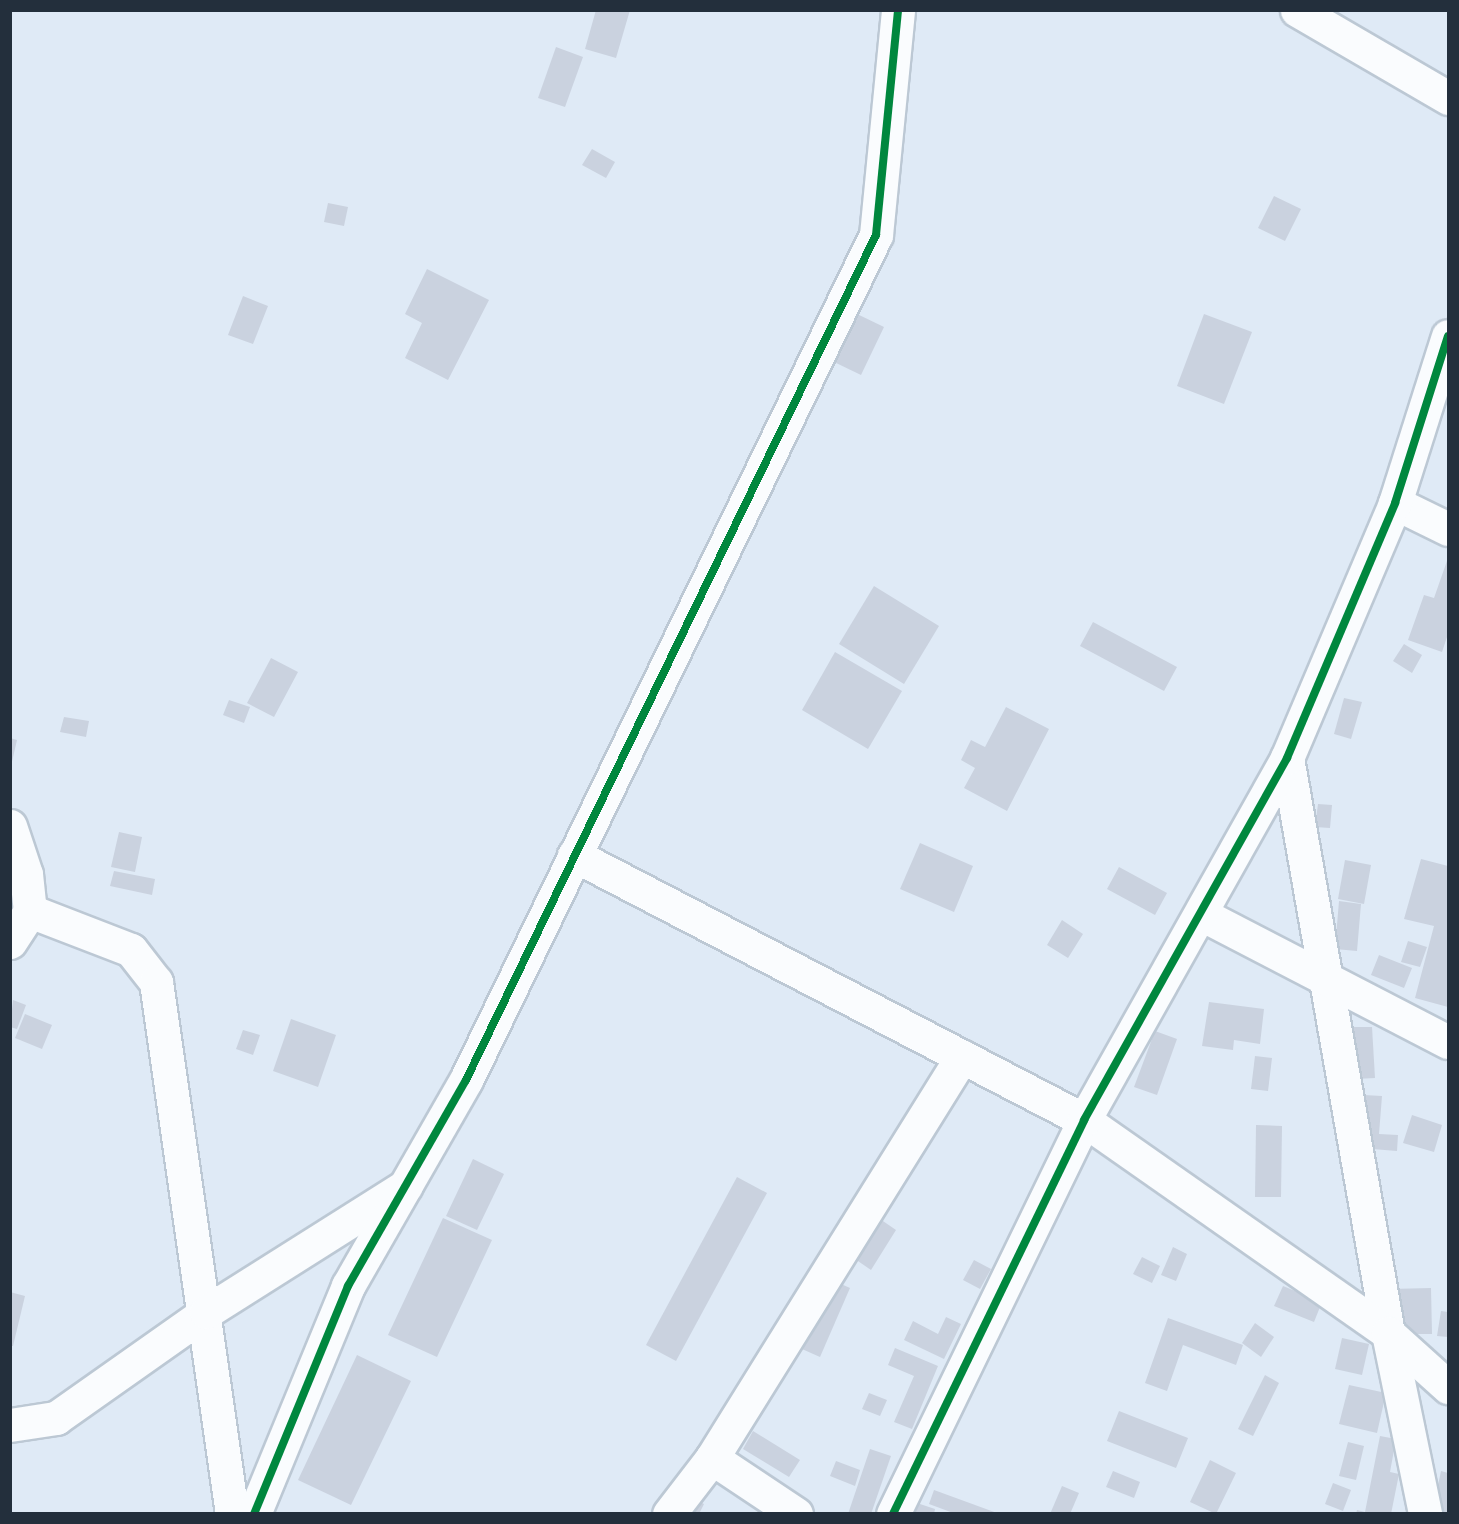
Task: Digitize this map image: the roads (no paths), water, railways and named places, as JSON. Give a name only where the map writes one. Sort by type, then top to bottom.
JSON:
[{"type":"street","points":[[254,1514],[348,1286],[466,1080],[876,235],[898,10]]},
{"type":"street","points":[[1297,10],[1449,98]]},
{"type":"street","points":[[893,1514],[1084,1120],[1287,758],[1395,503],[1449,336]]},
{"type":"street","points":[[1395,503],[1449,529]]},
{"type":"street","points":[[1287,758],[1388,1333],[1425,1514]]},
{"type":"street","points":[[10,825],[26,874],[30,911],[10,942]]},
{"type":"street","points":[[574,855],[1084,1120],[1388,1333],[1449,1387]]},
{"type":"street","points":[[30,911],[131,950],[156,982],[207,1312],[232,1514]]},
{"type":"street","points":[[1201,914],[1449,1042]]},
{"type":"street","points":[[669,1514],[711,1458],[962,1057]]},
{"type":"street","points":[[10,1425],[56,1418],[207,1312],[409,1183]]},
{"type":"street","points":[[711,1458],[796,1514]]}]
